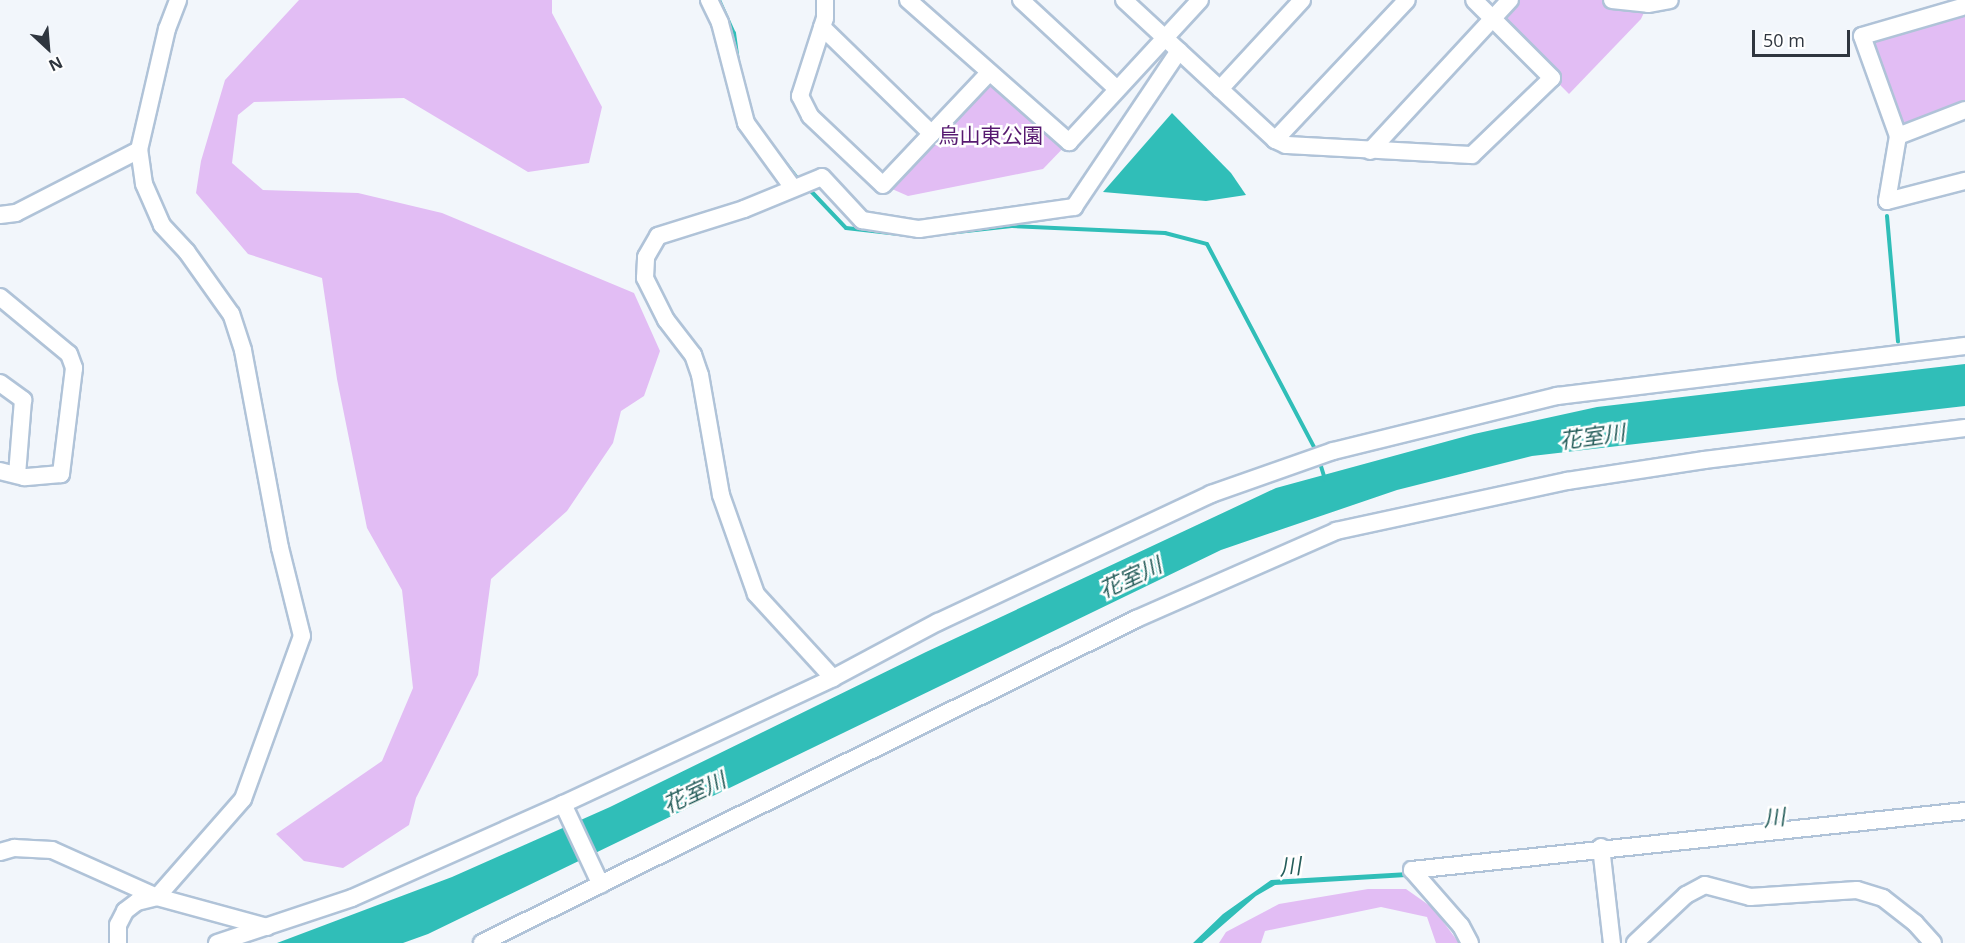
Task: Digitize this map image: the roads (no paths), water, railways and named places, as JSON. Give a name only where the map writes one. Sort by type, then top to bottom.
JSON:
[{"type":"street","points":[[118,943],[118,925],[125,911],[137,902],[157,897],[243,799],[302,636],[280,548],[237,332],[219,294],[162,225],[144,184],[139,150],[166,29],[178,0]]},
{"type":"street","points":[[709,0],[720,23],[746,123],[793,188]]},
{"type":"street","points":[[825,0],[822,27],[800,96],[810,116],[883,185],[988,74]]},
{"type":"street","points":[[908,0],[988,74],[1069,142],[1200,0]]},
{"type":"street","points":[[1021,0],[1117,89]]},
{"type":"street","points":[[1124,0],[1275,140],[1286,145],[1472,155],[1552,78],[1474,0]]},
{"type":"street","points":[[1220,89],[1302,0]]},
{"type":"street","points":[[1275,140],[1407,0]]},
{"type":"street","points":[[1370,150],[1510,0]]},
{"type":"street","points":[[1612,0],[1648,4],[1670,0]]},
{"type":"street","points":[[1962,7],[1862,36],[1898,136],[1887,201],[1965,181]]},
{"type":"street","points":[[822,27],[932,134]]},
{"type":"street","points":[[833,678],[756,594],[721,495],[700,375],[693,355],[666,320],[645,278],[646,257],[658,236],[744,209],[822,177],[862,220],[919,229],[1074,207],[1179,51]]},
{"type":"street","points":[[1898,136],[1965,110]]},
{"type":"street","points":[[0,215],[16,213],[139,150]]},
{"type":"street","points":[[0,297],[69,354],[74,368],[61,474],[17,475],[0,471]]},
{"type":"street","points":[[217,943],[352,898],[563,804],[833,678],[938,622],[1211,494],[1333,451],[1557,396],[1965,346]]},
{"type":"street","points":[[0,383],[23,400],[17,475]]},
{"type":"street","points":[[482,943],[1136,619],[1336,531],[1567,481],[1704,460],[1965,428]]},
{"type":"street","points":[[563,804],[602,885]]},
{"type":"street","points":[[1470,943],[1461,926],[1412,870],[1601,847],[1965,811]]},
{"type":"street","points":[[1601,847],[1612,943]]},
{"type":"street","points":[[0,852],[14,848],[52,850],[157,897],[268,927]]},
{"type":"street","points":[[1635,943],[1686,895],[1705,885],[1750,897],[1857,890],[1883,898],[1915,923],[1933,943]]},
{"type":"water","points":[[1172,113],[1231,173],[1246,195],[1206,201],[1103,192]]},
{"type":"water","name":"花室川","points":[[1965,364],[1965,406],[1532,456],[1397,490],[1221,550],[428,934],[403,943],[277,943],[452,877],[610,807],[926,652],[1276,488],[1474,434],[1597,407]]},
{"type":"water","points":[[1965,814],[1965,820],[1406,877],[1275,885],[1256,896],[1202,943],[1193,943],[1223,914],[1271,880],[1409,872]]},
{"type":"waterway","points":[[719,0],[734,33],[738,62]]},
{"type":"waterway","points":[[783,160],[800,182]]},
{"type":"waterway","points":[[808,188],[846,228],[908,235]]},
{"type":"waterway","points":[[1887,216],[1898,342]]},
{"type":"waterway","points":[[948,233],[1012,226],[1165,233],[1207,244],[1314,447]]},
{"type":"waterway","points":[[1320,463],[1325,479]]},
{"type":"park label","name":"烏山東公園","points":[[991,135]]},
{"type":"water label","name":"川","points":[[1774,817]]},
{"type":"water label","name":"川","points":[[1290,866]]}]
